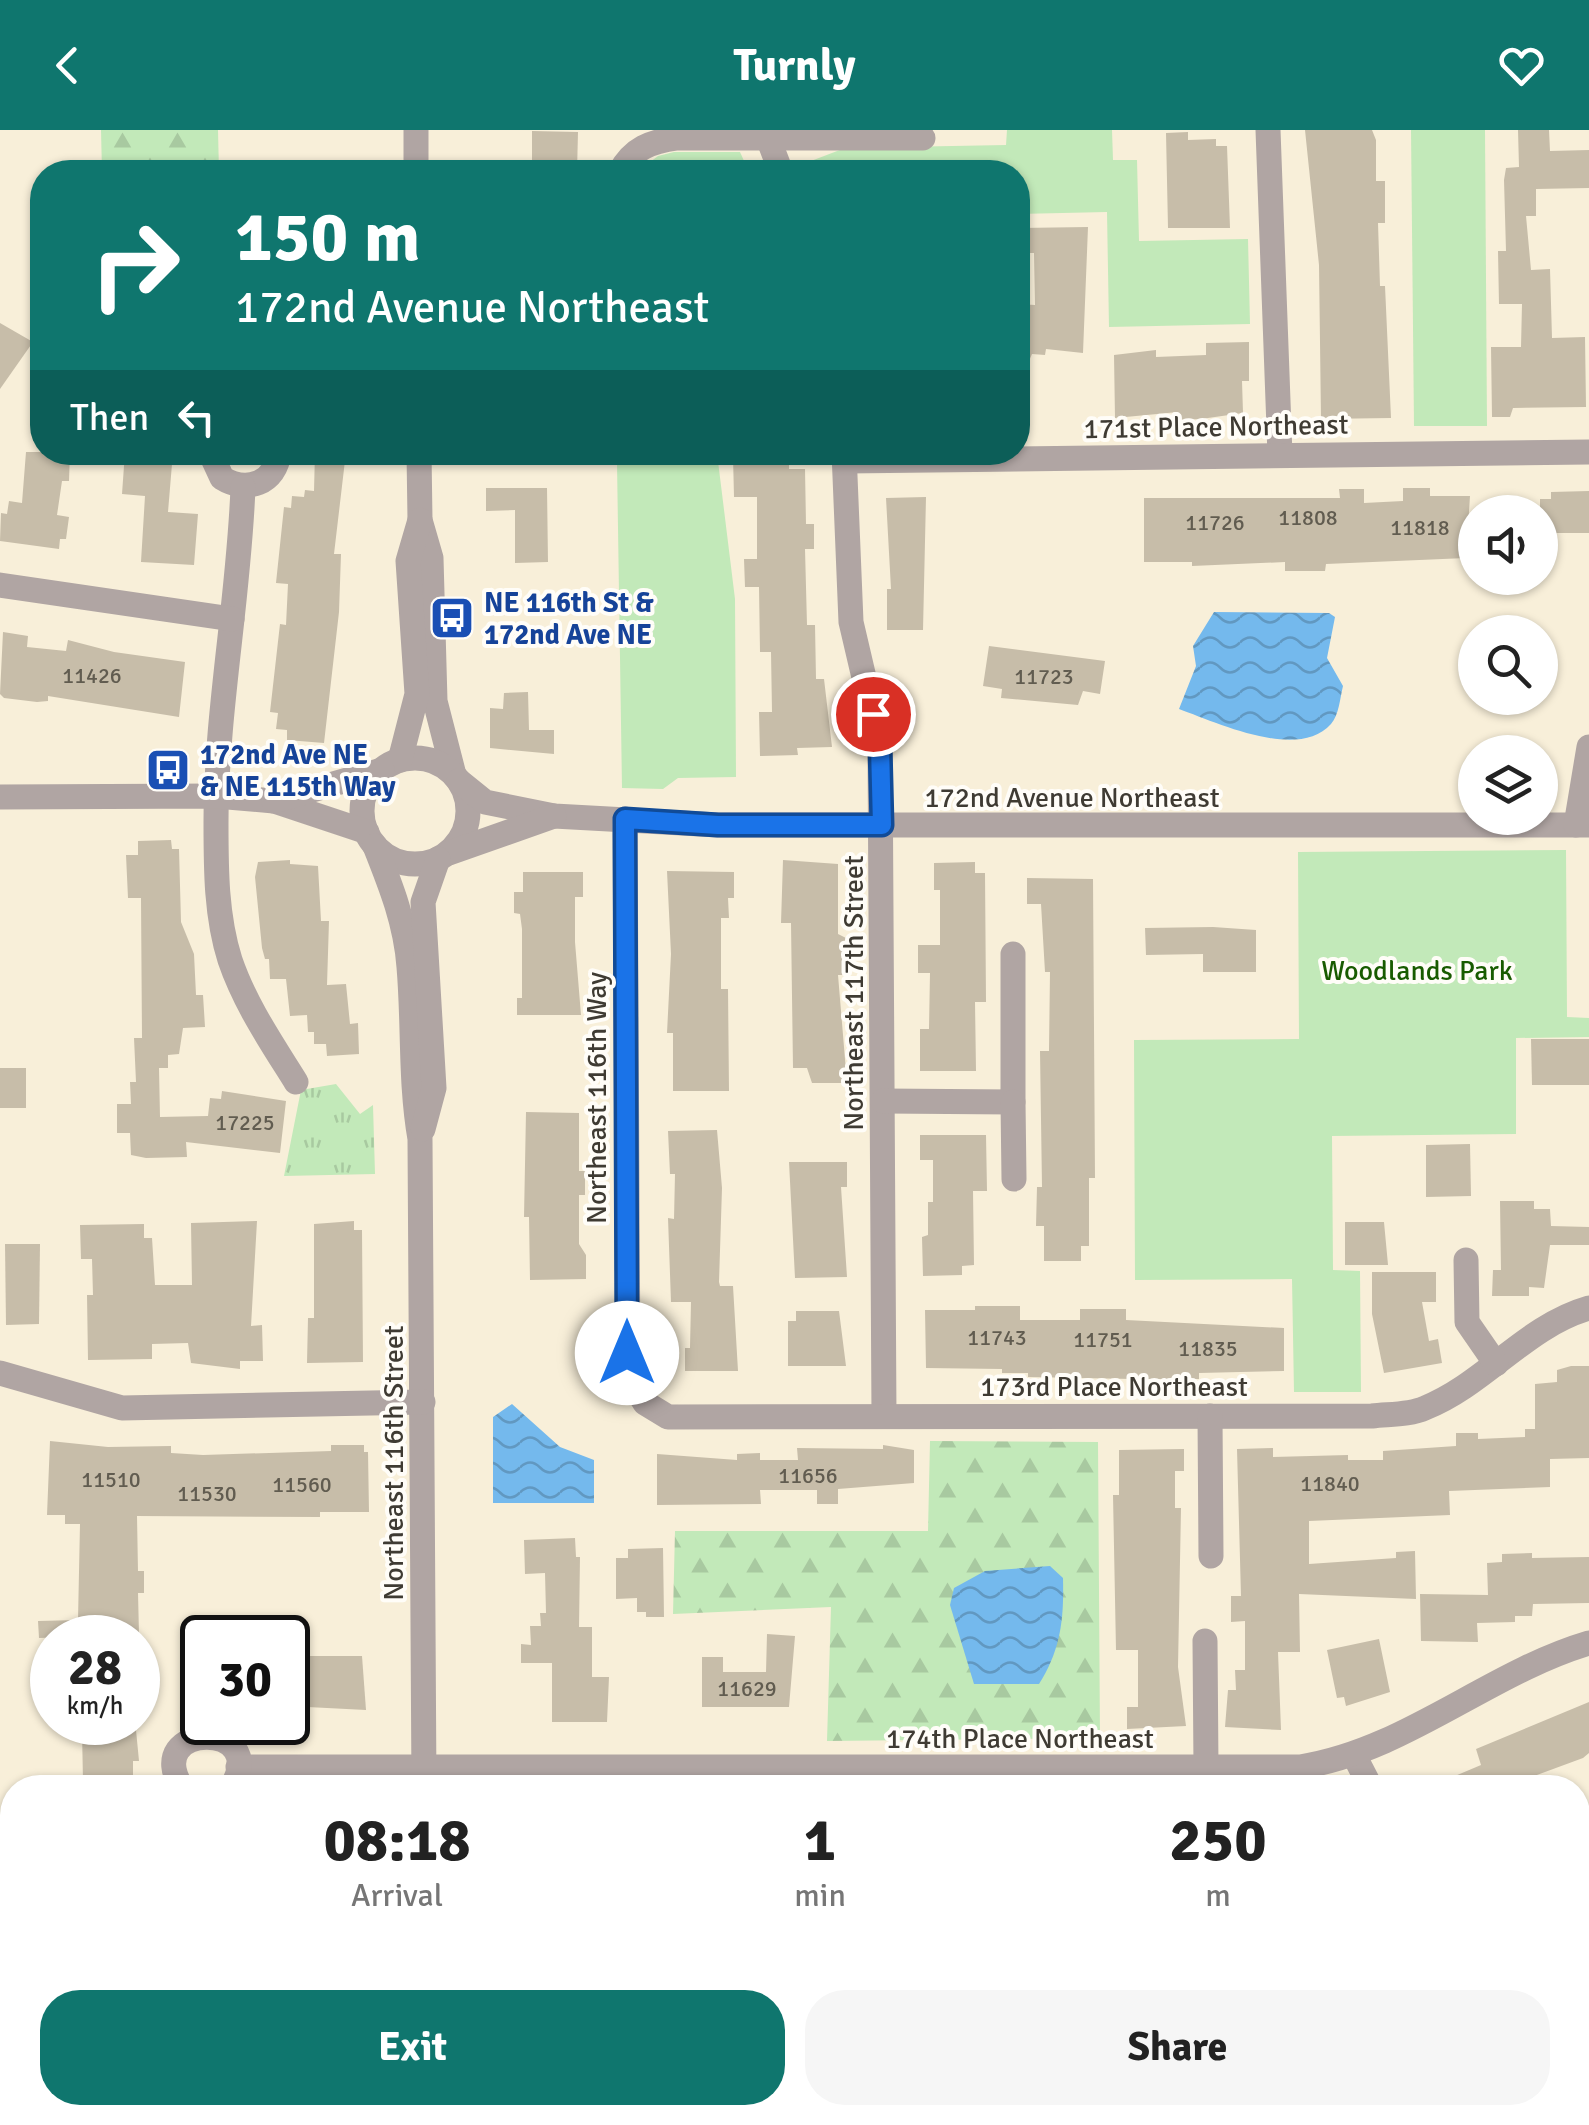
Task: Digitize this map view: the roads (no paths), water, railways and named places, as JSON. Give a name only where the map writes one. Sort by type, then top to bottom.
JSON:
[{"type":"street","points":[[416,130],[416,160]]},
{"type":"street","points":[[1268,130],[1280,456]]},
{"type":"street","points":[[627,160],[658,141],[766,134],[923,138]]},
{"type":"street","points":[[766,134],[777,160]]},
{"type":"street","name":"171st Place Northeast","points":[[1030,457],[1589,452]]},
{"type":"street","points":[[216,465],[222,478],[243,487],[264,480],[275,465]]},
{"type":"street","points":[[0,796],[216,796],[274,801],[371,839],[411,864],[441,857],[465,829],[468,813],[435,700],[430,558],[420,520],[419,465]]},
{"type":"street","name":"Northeast 117th Street","points":[[844,465],[851,622],[880,746],[884,1416]]},
{"type":"street","points":[[243,487],[216,796],[216,869],[229,958],[247,1003],[296,1082]]},
{"type":"street","points":[[371,839],[364,798],[391,765],[417,694],[408,561],[420,520]]},
{"type":"street","points":[[0,585],[232,619]]},
{"type":"street","points":[[1583,825],[1589,747]]},
{"type":"street","points":[[274,801],[391,765],[439,763],[457,778]]},
{"type":"street","name":"172nd Avenue Northeast","points":[[457,778],[484,802],[554,816],[718,825],[1583,825]]},
{"type":"street","name":"172nd Avenue Northeast","points":[[441,857],[554,816]]},
{"type":"street","name":"Northeast 116th Way","points":[[625,819],[628,1376]]},
{"type":"street","name":"Northeast 116th Street","points":[[371,839],[398,904],[406,941],[410,1086],[420,1139],[424,1775]]},
{"type":"street","name":"Northeast 116th Street","points":[[420,1139],[434,1088],[423,902],[441,857]]},
{"type":"street","points":[[1013,954],[1014,1179]]},
{"type":"street","points":[[883,1101],[1013,1102]]},
{"type":"street","points":[[1466,1260],[1466,1322],[1496,1364]]},
{"type":"street","name":"173rd Place Northeast","points":[[628,1376],[645,1403],[668,1417],[1372,1416],[1422,1410],[1539,1332],[1589,1308]]},
{"type":"street","points":[[0,1373],[122,1408],[423,1402]]},
{"type":"street","points":[[1210,1416],[1211,1556]]},
{"type":"street","points":[[1205,1641],[1206,1768]]},
{"type":"street","name":"174th Place Northeast","points":[[766,1775],[1300,1767],[1355,1757],[1547,1656],[1589,1643]]},
{"type":"street","points":[[176,1775],[176,1757],[197,1736],[226,1741],[234,1775]]},
{"type":"street","points":[[1355,1757],[1364,1775]]},
{"type":"water","points":[[1214,612],[1329,613],[1335,617],[1327,658],[1343,686],[1331,724],[1317,735],[1279,739],[1236,730],[1179,709],[1196,666],[1193,646]]},
{"type":"water","points":[[512,1404],[560,1447],[594,1460],[594,1503],[493,1503],[493,1417]]},
{"type":"water","points":[[1050,1566],[1063,1578],[1062,1620],[1057,1646],[1039,1684],[974,1684],[950,1605],[954,1588],[985,1571]]},
{"type":"place","name":"NE 116th St & 172nd Ave NE","points":[[452,618]]},
{"type":"place","name":"172nd Ave NE & NE 115th Way","points":[[168,770]]},
{"type":"park label","name":"Woodlands Park","points":[[1417,970]]}]
